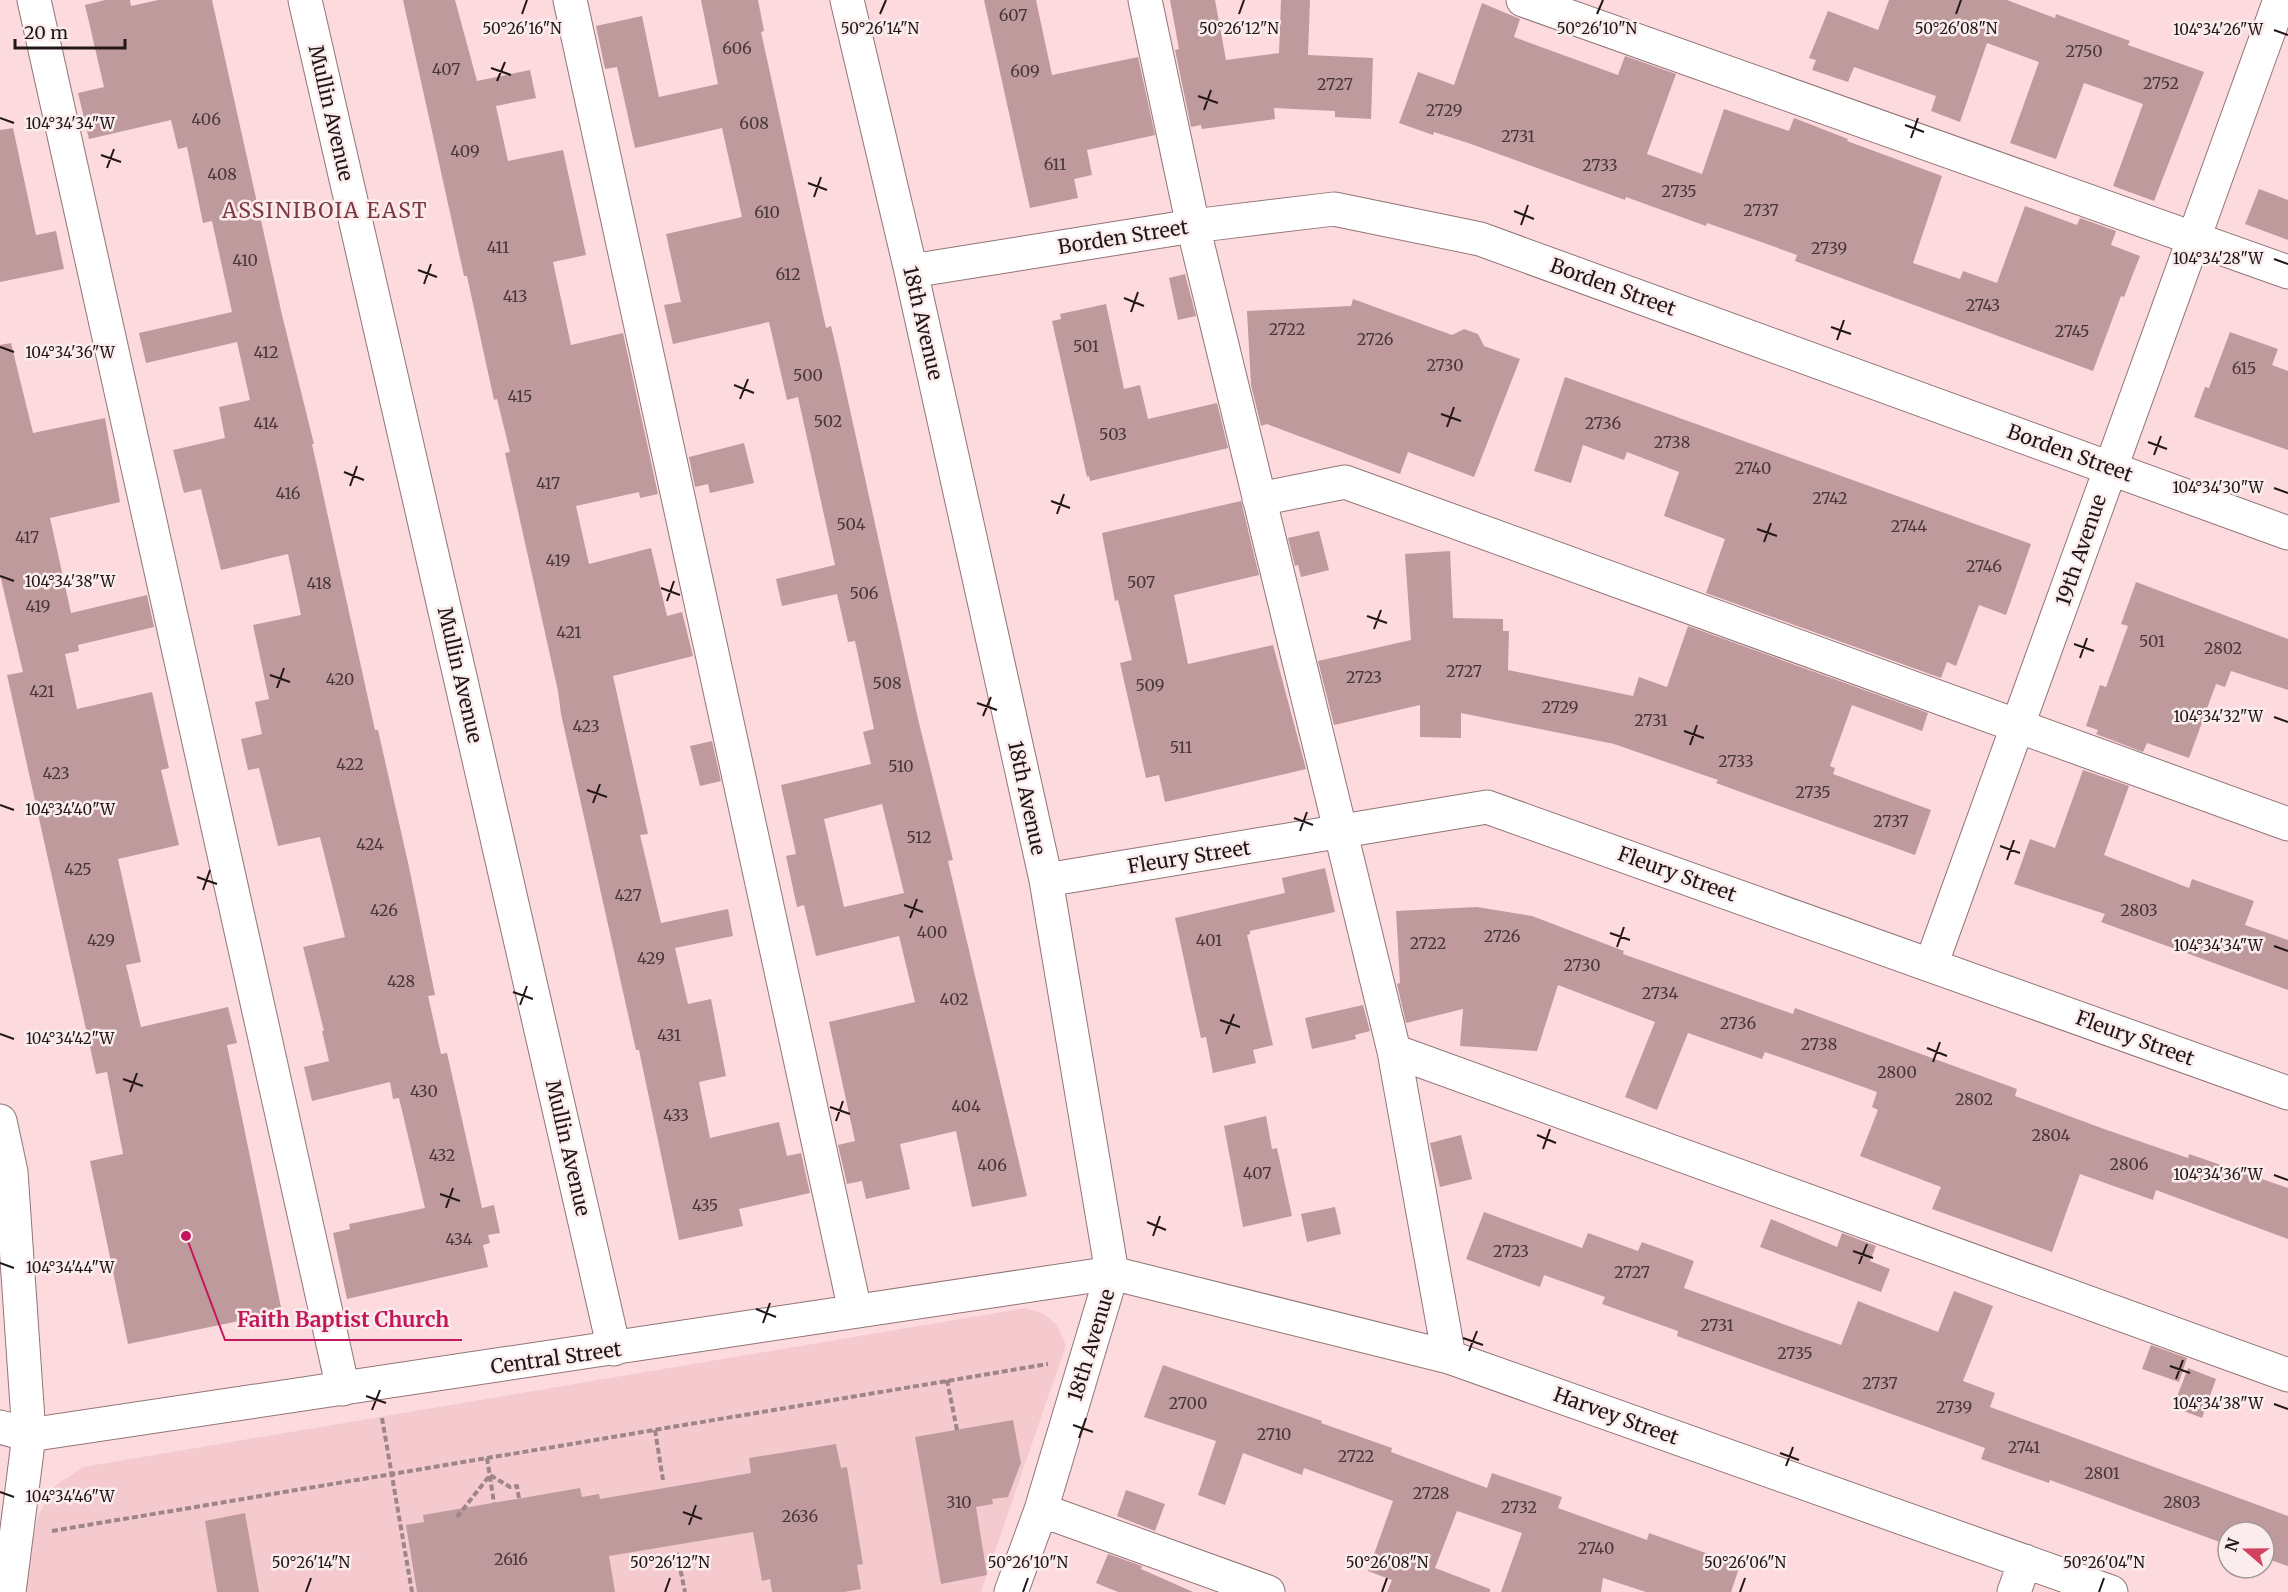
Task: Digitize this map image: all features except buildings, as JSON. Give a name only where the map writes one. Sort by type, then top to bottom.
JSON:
[{"type":"street","points":[[34,0],[344,1389]]},
{"type":"street","name":"Mullin Avenue","points":[[306,0],[614,1349]]},
{"type":"street","points":[[570,0],[855,1311]]},
{"type":"street","name":"18th Avenue","points":[[847,0],[911,270],[1046,880],[1112,1273],[1041,1510],[1011,1592]]},
{"type":"street","points":[[1145,0],[1193,226],[1394,1051],[1449,1357]]},
{"type":"street","points":[[1523,0],[2288,272]]},
{"type":"street","name":"19th Avenue","points":[[1931,965],[2020,725],[2110,467],[2280,0]]},
{"type":"street","name":"Borden Street","points":[[911,270],[1193,226],[1334,209],[1480,239],[2288,532]]},
{"type":"street","points":[[1259,499],[1345,482],[2288,824]]},
{"type":"street","name":"Fleury Street","points":[[1046,880],[1487,807],[2288,1093]]},
{"type":"street","points":[[1394,1051],[2288,1375]]},
{"type":"street","points":[[0,1121],[11,1172],[16,1537],[9,1592]]},
{"type":"street","name":"Central Street","points":[[15,1431],[344,1389],[1112,1273]]},
{"type":"street","name":"Harvey Street","points":[[1112,1273],[1449,1357],[2111,1592]]},
{"type":"street","points":[[1041,1510],[1268,1592]]},
{"type":"street","points":[[2014,1592],[2025,1561]]},
{"type":"path","points":[[16,1537],[1087,1357]]},
{"type":"path","points":[[947,1380],[957,1430]]},
{"type":"path","points":[[376,1384],[412,1592]]},
{"type":"path","points":[[654,1430],[663,1480]]},
{"type":"path","points":[[487,1458],[494,1503]]},
{"type":"path","points":[[490,1475],[510,1487],[517,1486],[519,1498]]},
{"type":"path","points":[[457,1517],[490,1475]]},
{"type":"path","points":[[677,1553],[685,1592]]},
{"type":"shaded area","points":[[1025,1308],[1042,1313],[1056,1324],[1066,1345],[981,1592],[23,1592],[38,1516],[55,1486],[83,1467]]},
{"type":"place","name":"Faith Baptist Church","points":[[186,1236]]},
{"type":"district","name":"ASSINIBOIA EAST","points":[[325,211]]}]
